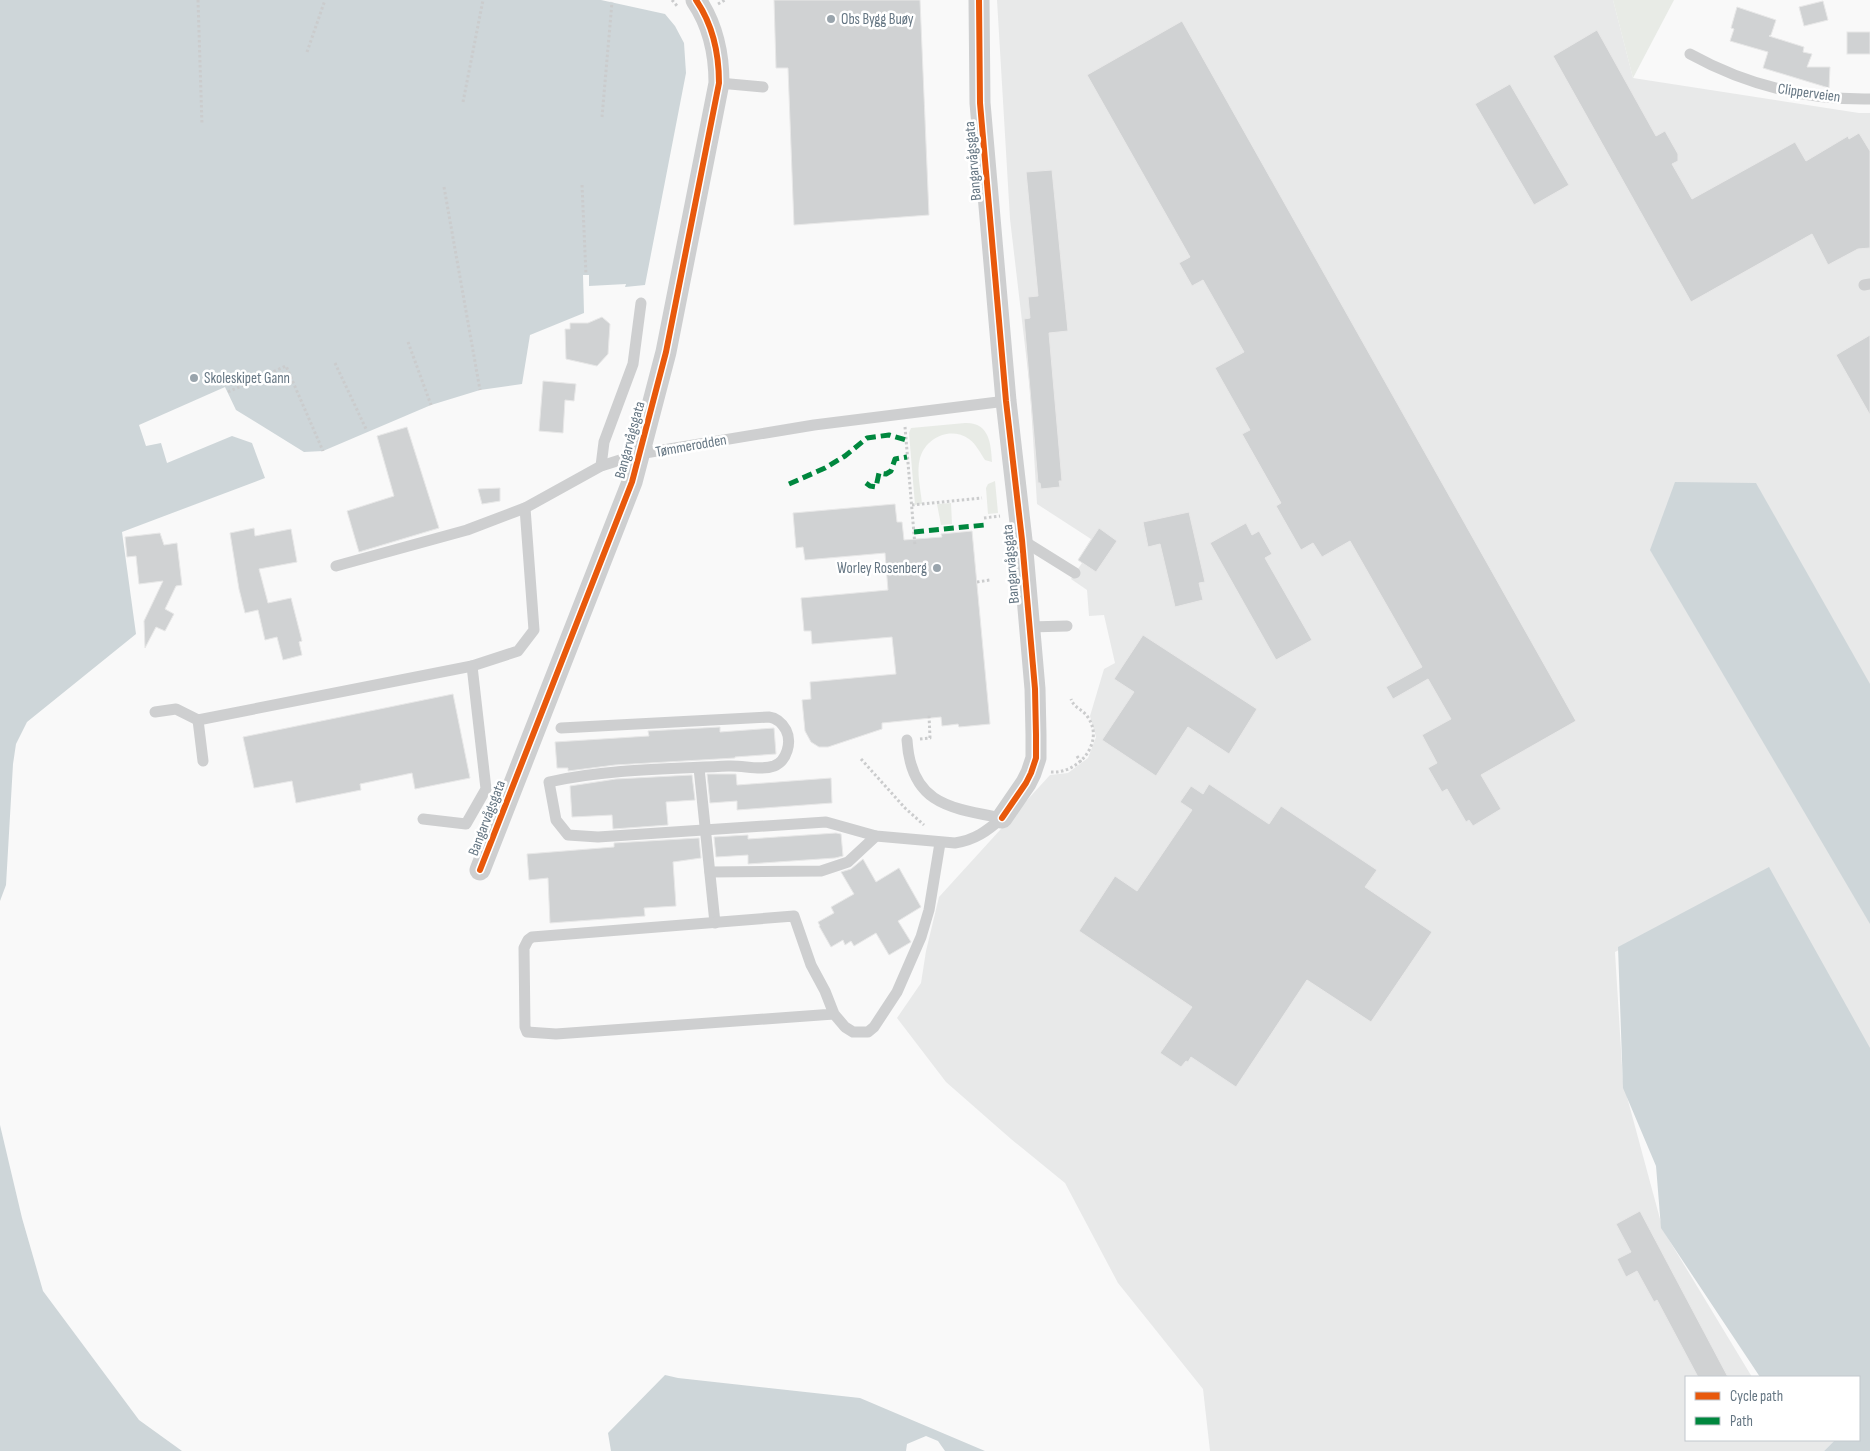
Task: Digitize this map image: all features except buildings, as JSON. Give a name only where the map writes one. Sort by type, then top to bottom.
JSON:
[{"type":"street","name":"Bangarvågsgata","points":[[480,870],[626,498],[666,352],[719,83],[718,62],[712,31],[704,12],[696,0]]},
{"type":"street","name":"Bangarvågsgata","points":[[979,0],[980,103],[1006,402],[1022,540],[1035,689],[1036,758],[1026,783],[1002,818]]},
{"type":"lane","name":"Clipperveien","points":[[1690,54],[1716,68],[1748,81],[1781,90],[1818,96],[1870,99]]},
{"type":"lane","points":[[719,83],[762,87]]},
{"type":"lane","points":[[601,466],[604,442],[633,364],[641,303]]},
{"type":"lane","name":"Tømmerodden","points":[[336,566],[467,530],[525,508],[601,466],[639,454],[814,425],[1006,402]]},
{"type":"lane","points":[[155,712],[176,709],[198,720],[472,666],[518,651],[534,630],[525,508]]},
{"type":"lane","points":[[1022,540],[1075,572]]},
{"type":"lane","points":[[1029,627],[1067,626]]},
{"type":"lane","points":[[422,819],[466,824],[486,790],[472,666]]},
{"type":"lane","points":[[561,728],[769,716],[774,717],[780,722],[788,738],[786,754],[776,766],[766,768],[735,765],[584,775],[549,782],[556,820],[568,835],[598,836],[826,822],[876,836],[945,843],[964,842],[977,837],[1002,818]]},
{"type":"lane","points":[[198,720],[203,761]]},
{"type":"lane","points":[[907,740],[908,757],[914,775],[925,790],[940,802],[958,810],[1002,818]]},
{"type":"lane","points":[[699,768],[715,923]]},
{"type":"lane","points":[[710,872],[821,871],[848,862],[876,836]]},
{"type":"lane","points":[[834,1014],[556,1034],[527,1032],[525,1027],[524,948],[532,937],[794,916],[811,965],[825,991],[834,1014],[845,1027],[853,1032],[868,1032],[874,1027],[897,992],[912,960],[929,910],[945,843]]},
{"type":"path","points":[[198,0],[202,125]]},
{"type":"path","points":[[307,52],[325,0]]},
{"type":"path","points":[[463,102],[484,0]]},
{"type":"path","points":[[602,117],[612,2]]},
{"type":"path","points":[[582,185],[586,275]]},
{"type":"path","points":[[444,187],[480,390]]},
{"type":"path","points":[[408,342],[431,405]]},
{"type":"path","points":[[335,363],[368,431]]},
{"type":"path","points":[[228,392],[286,366],[323,450]]},
{"type":"path","points":[[903,415],[915,546]]},
{"type":"path","points":[[912,505],[982,498]]},
{"type":"path","points":[[984,518],[1000,516]]},
{"type":"path","points":[[977,582],[990,580]]},
{"type":"path","points":[[1046,772],[1057,772],[1077,766],[1088,753],[1094,733],[1087,716],[1073,705],[1071,699]]},
{"type":"path","points":[[907,740],[930,738],[929,715]]},
{"type":"path","points":[[1077,756],[1081,763]]},
{"type":"path","points":[[861,759],[917,820],[945,843]]},
{"type":"shaded area","points":[[0,0],[601,0],[665,14],[675,26],[684,43],[686,73],[645,285],[625,287],[626,284],[589,286],[589,275],[583,275],[584,313],[530,335],[522,384],[480,390],[431,405],[323,451],[304,452],[236,410],[225,387],[139,425],[146,446],[161,443],[167,463],[232,436],[252,443],[265,478],[122,532],[136,634],[27,722],[16,744],[13,764],[6,885],[0,901]]},
{"type":"shaded area","points":[[997,0],[1613,0],[1633,78],[1859,113],[1870,113],[1870,1052],[1770,874],[1615,952],[1623,1082],[1663,1230],[1751,1376],[1685,1376],[1685,1441],[1834,1441],[1824,1451],[1210,1451],[1203,1389],[1118,1283],[1065,1183],[946,1082],[897,1018],[921,983],[926,951],[939,897],[1050,775],[1068,773],[1088,758],[1096,737],[1090,716],[1104,669],[1115,663],[1104,615],[1089,616],[1087,590],[1071,579],[1082,563],[1078,560],[1091,539],[1037,504],[1030,389],[1010,219]]},
{"type":"shaded area","points":[[1613,0],[1674,0],[1633,78]]},
{"type":"shaded area","points":[[965,423],[979,426],[984,430],[991,448],[992,462],[985,460],[974,444],[962,435],[947,434],[933,439],[920,458],[919,475],[922,504],[915,505],[909,433],[911,428]]},
{"type":"shaded area","points":[[995,481],[998,513],[988,514],[986,488],[988,484]]},
{"type":"shaded area","points":[[1675,482],[1756,483],[1870,684],[1870,924],[1650,550]]},
{"type":"shaded area","points":[[951,503],[952,524],[941,525],[937,504]]},
{"type":"shaded area","points":[[1769,867],[1870,1048],[1870,1451],[1824,1451],[1834,1441],[1860,1441],[1860,1376],[1759,1376],[1661,1228],[1656,1166],[1623,1088],[1618,947]]},
{"type":"shaded area","points":[[0,1125],[22,1218],[43,1291],[139,1420],[182,1451],[0,1451]]},
{"type":"shaded area","points":[[665,1375],[860,1398],[985,1451],[945,1451],[938,1441],[926,1436],[907,1444],[906,1451],[611,1451],[608,1433]]},
{"type":"marked path","points":[[789,484],[825,468],[845,456],[867,438],[889,435],[906,440]]},
{"type":"marked path","points":[[866,483],[876,487],[879,473],[886,474],[891,471],[895,459],[907,457]]},
{"type":"marked path","points":[[914,532],[985,525]]},
{"type":"cycle path","points":[[480,870],[632,482],[666,352],[719,83],[718,61],[711,29],[696,0]]},
{"type":"cycle path","points":[[979,0],[980,103],[1006,401],[1022,540],[1035,689],[1036,758],[1026,783],[1002,818]]},
{"type":"place","name":"Obs Bygg Buøy","points":[[831,19]]},
{"type":"place","name":"Skoleskipet Gann","points":[[194,378]]},
{"type":"place","name":"Worley Rosenberg","points":[[937,568]]}]
